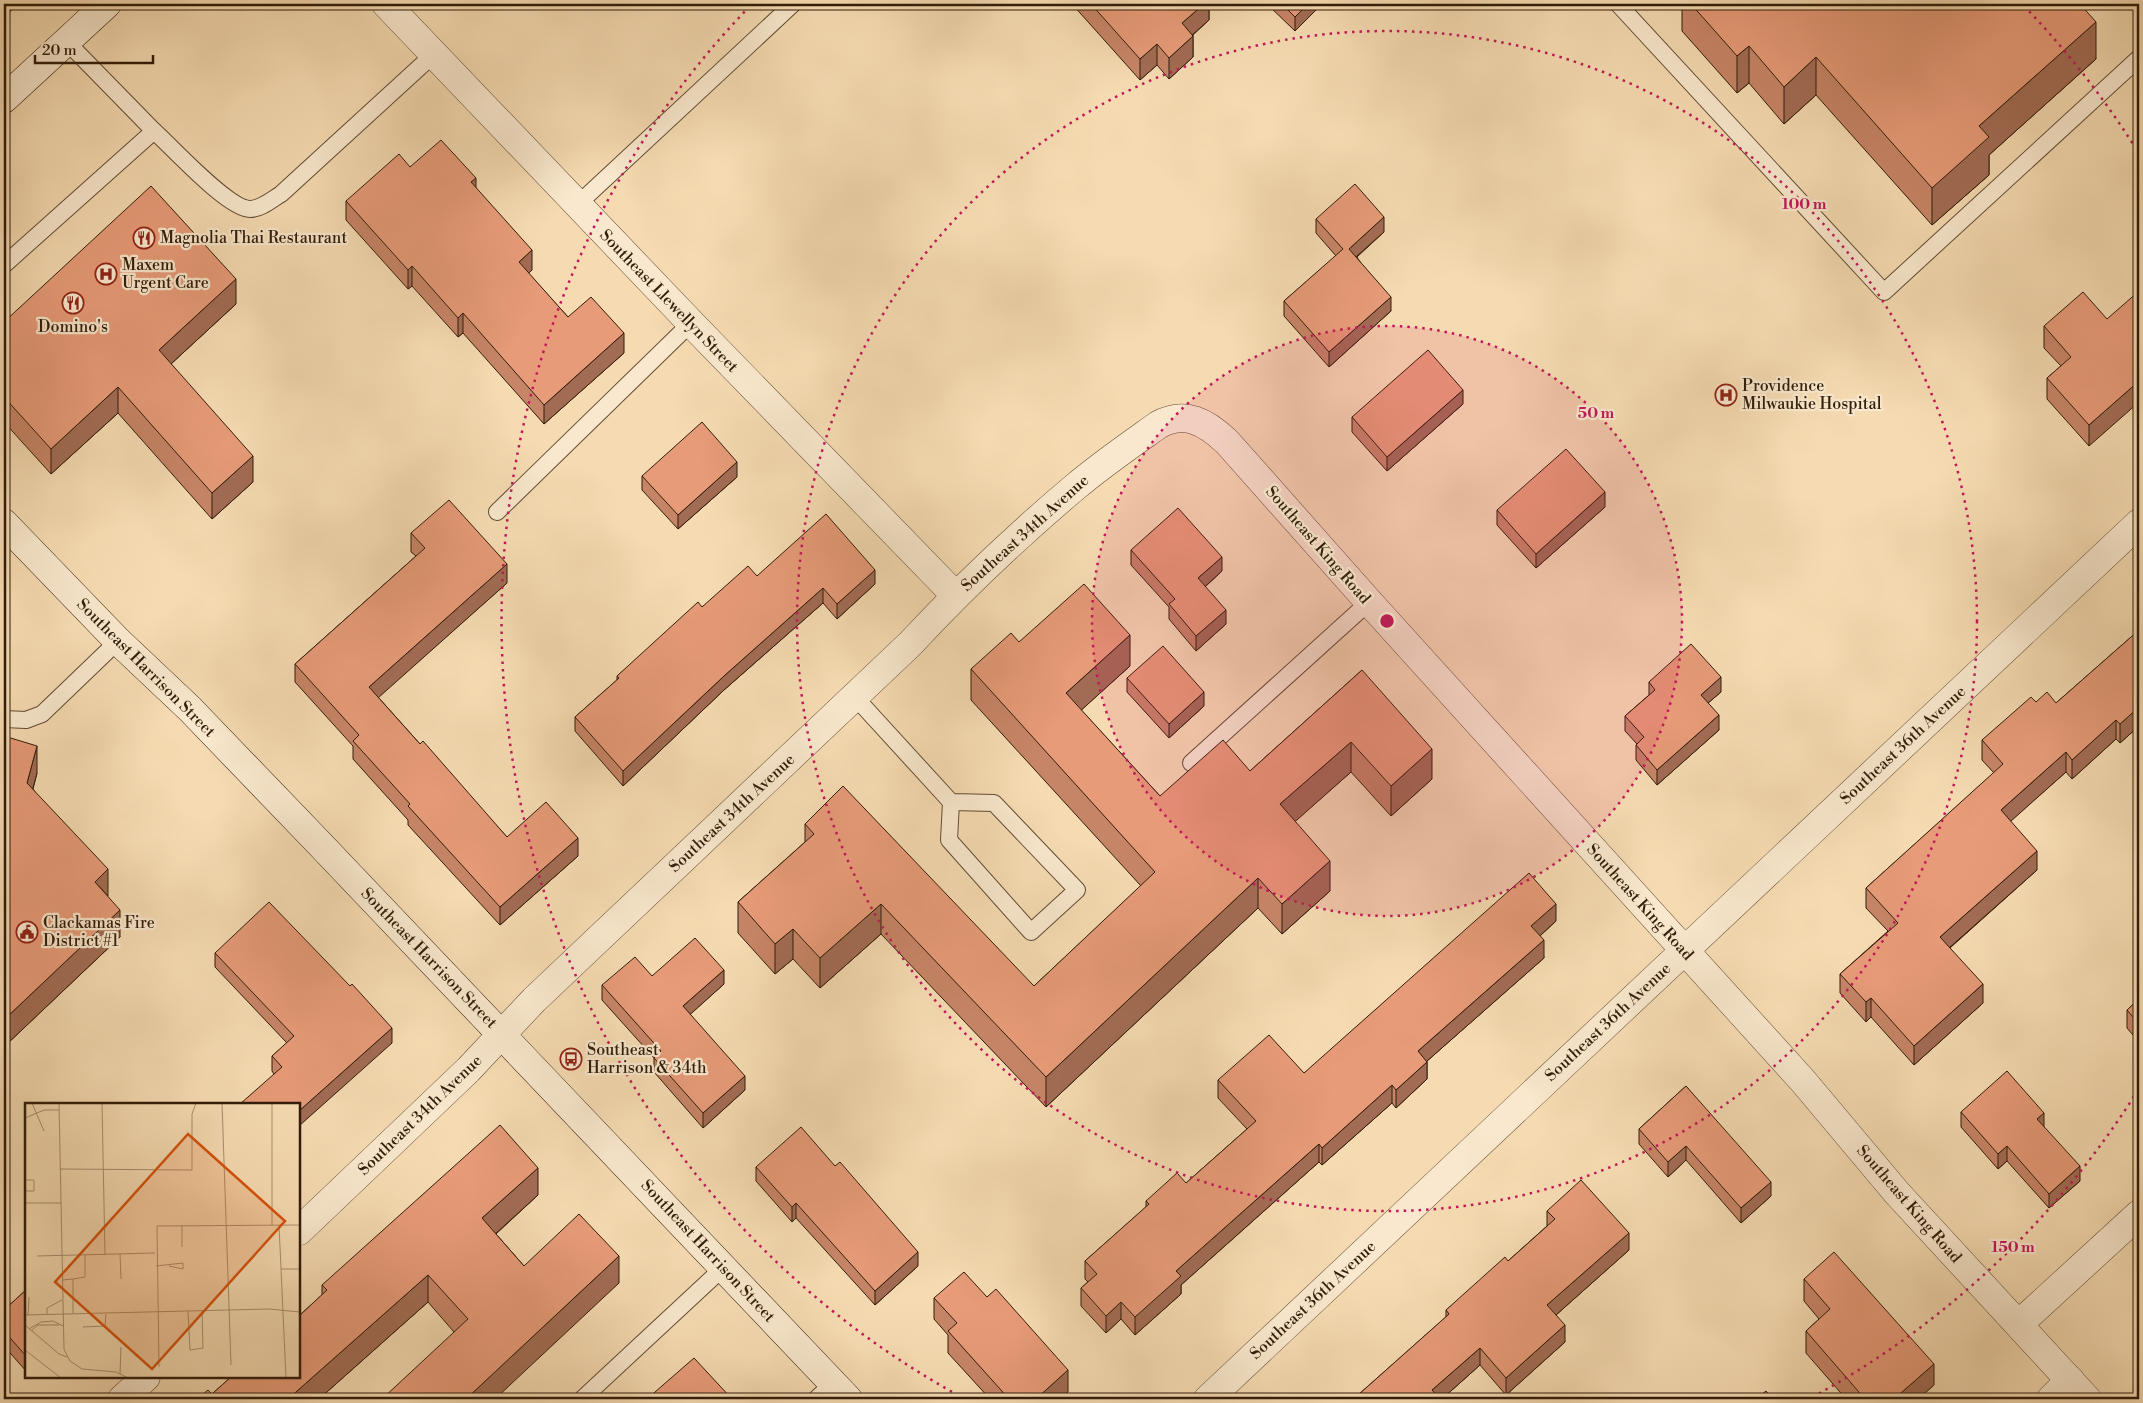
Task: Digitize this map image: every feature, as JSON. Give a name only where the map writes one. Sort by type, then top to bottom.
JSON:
[{"type":"street","points":[[4,99],[107,4]]},
{"type":"street","name":"Southeast Llewellyn Street","points":[[386,4],[690,323],[956,595]]},
{"type":"street","name":"Southeast 34th Avenue","points":[[300,1230],[468,1070],[534,1000],[910,644],[956,595],[1077,485],[1158,425],[1170,418],[1183,418]]},
{"type":"street","name":"Southeast King Road","points":[[1183,418],[1200,422],[1213,429],[1227,442],[1802,1081],[1897,1193],[2079,1390]]},
{"type":"street","name":"Southeast Harrison Street","points":[[4,523],[118,641],[190,709],[502,1034],[723,1268],[832,1394]]},
{"type":"street","name":"Southeast 36th Avenue","points":[[1208,1399],[2139,523]]},
{"type":"street","points":[[2019,1324],[2139,1214]]},
{"type":"street","points":[[122,1399],[145,1378]]},
{"type":"street","points":[[2051,1399],[2079,1390]]},
{"type":"lane","points":[[577,204],[793,4]]},
{"type":"lane","points":[[1618,4],[1884,292],[2139,58]]},
{"type":"lane","points":[[66,41],[154,131],[224,198],[238,206],[249,209],[260,207],[281,194],[434,54]]},
{"type":"lane","points":[[4,265],[154,131]]},
{"type":"lane","points":[[497,512],[690,323]]},
{"type":"lane","points":[[1191,763],[1369,602]]},
{"type":"lane","points":[[4,719],[26,720],[42,714],[118,641]]},
{"type":"lane","points":[[855,697],[951,802],[949,840],[1031,932],[1077,890],[994,803],[951,802]]},
{"type":"lane","points":[[582,1399],[723,1268]]},
{"type":"building","points":[[1091,4],[1204,4],[1182,23],[1193,36],[1169,58],[1157,44],[1140,59]]},
{"type":"building","points":[[1282,4],[1308,4],[1295,17]]},
{"type":"building","points":[[1691,4],[2080,4],[2096,22],[1979,126],[1989,137],[1932,188],[1816,57],[1784,87],[1749,46],[1737,56]]},
{"type":"building","points":[[441,140],[476,178],[471,182],[532,250],[519,262],[568,317],[591,297],[624,333],[544,405],[463,313],[458,318],[412,266],[408,270],[346,201],[399,154],[410,167]]},
{"type":"building","points":[[1355,184],[1384,217],[1349,249],[1391,297],[1329,352],[1284,301],[1343,249],[1316,219]]},
{"type":"building","points":[[151,186],[236,279],[159,350],[253,456],[212,493],[118,387],[51,449],[4,397],[4,322]]},
{"type":"building","points":[[2139,291],[2139,381],[2089,425],[2047,378],[2071,357],[2044,326],[2083,292],[2107,319]]},
{"type":"building","points":[[1428,350],[1463,390],[1387,457],[1352,417]]},
{"type":"building","points":[[702,422],[737,462],[678,515],[642,476]]},
{"type":"building","points":[[1566,449],[1605,492],[1536,554],[1497,510]]},
{"type":"building","points":[[449,500],[507,564],[369,687],[420,744],[423,741],[507,837],[546,802],[578,838],[500,907],[408,806],[410,804],[353,741],[359,735],[295,664],[425,548],[411,533]]},
{"type":"building","points":[[1178,508],[1222,557],[1198,578],[1226,610],[1196,636],[1169,604],[1175,599],[1131,550]]},
{"type":"building","points":[[826,514],[875,570],[837,604],[823,588],[724,676],[623,771],[575,717],[619,678],[617,676],[698,602],[702,607],[748,566],[757,576]]},
{"type":"building","points":[[1084,584],[1130,635],[1066,693],[1160,796],[1223,740],[1250,771],[1362,670],[1432,749],[1391,786],[1351,742],[1280,804],[1330,861],[1282,904],[1258,878],[1046,1077],[881,904],[820,958],[793,929],[775,944],[738,902],[814,834],[805,824],[843,786],[1034,986],[1155,872],[971,669],[1011,633],[1019,642]]},
{"type":"building","points":[[2139,630],[2139,707],[2120,724],[2116,720],[2072,760],[2066,752],[2001,810],[2037,851],[1940,937],[1983,984],[1914,1046],[1871,998],[1866,1002],[1840,974],[1898,923],[1866,888],[2003,764],[1982,740],[2031,697],[2036,702],[2047,692],[2056,703]]},
{"type":"building","points":[[1691,644],[1721,677],[1701,695],[1719,715],[1657,770],[1636,745],[1644,737],[1625,716],[1655,690],[1649,682]]},
{"type":"building","points":[[1163,646],[1204,692],[1169,724],[1127,678]]},
{"type":"building","points":[[4,736],[37,746],[27,783],[108,869],[95,882],[120,910],[7,1017],[4,1014]]},
{"type":"building","points":[[1529,873],[1556,904],[1531,926],[1544,940],[1418,1051],[1427,1062],[1396,1090],[1392,1085],[1322,1148],[1319,1144],[1176,1271],[1181,1276],[1135,1317],[1121,1302],[1106,1316],[1081,1288],[1097,1274],[1085,1261],[1149,1204],[1146,1201],[1177,1173],[1186,1183],[1256,1121],[1218,1080],[1269,1035],[1304,1073]]},
{"type":"building","points":[[269,902],[350,986],[352,984],[392,1028],[300,1110],[300,1103],[241,1103],[282,1067],[272,1056],[294,1036],[215,953]]},
{"type":"building","points":[[695,938],[724,970],[683,1006],[745,1076],[703,1113],[654,1058],[661,1051],[602,985],[635,957],[652,976]]},
{"type":"building","points":[[2139,999],[2139,1024],[2127,1010]]},
{"type":"building","points":[[2007,1071],[2044,1113],[2037,1119],[2080,1166],[2049,1194],[2007,1146],[1998,1154],[1961,1112]]},
{"type":"building","points":[[1686,1086],[1771,1182],[1741,1208],[1686,1146],[1668,1162],[1639,1129]]},
{"type":"building","points":[[500,1125],[538,1168],[482,1218],[524,1266],[579,1214],[619,1256],[466,1399],[382,1399],[468,1319],[428,1275],[288,1399],[197,1399],[208,1390],[212,1394],[230,1378],[300,1378],[300,1315],[327,1290],[322,1285]]},
{"type":"building","points":[[801,1127],[835,1166],[840,1162],[918,1252],[875,1291],[796,1203],[792,1207],[756,1167]]},
{"type":"building","points":[[1581,1180],[1629,1233],[1547,1305],[1565,1325],[1506,1378],[1480,1348],[1432,1390],[1440,1399],[1362,1399],[1358,1395],[1449,1314],[1446,1310],[1505,1257],[1508,1261],[1555,1219],[1547,1211]]},
{"type":"building","points":[[1834,1252],[1934,1364],[1894,1399],[1865,1399],[1806,1331],[1830,1309],[1804,1279]]},
{"type":"building","points":[[964,1272],[987,1297],[996,1289],[1068,1370],[1036,1399],[1009,1399],[948,1331],[957,1323],[934,1298]]},
{"type":"building","points":[[25,1291],[25,1355],[4,1331],[4,1310]]},
{"type":"building","points":[[694,1358],[732,1399],[647,1399]]},
{"type":"building","points":[[1766,1391],[1773,1399],[1756,1399]]},
{"type":"place","name":"Magnolia Thai Restaurant","points":[[144,238]]},
{"type":"place","name":"Maxem Urgent Care","points":[[106,274]]},
{"type":"place","name":"Domino's","points":[[73,303]]},
{"type":"place","name":"Providence Milwaukie Hospital","points":[[1726,395]]},
{"type":"place","name":"Clackamas Fire District #1","points":[[27,932]]},
{"type":"place","name":"Southeast Harrison & 34th","points":[[571,1059]]}]
